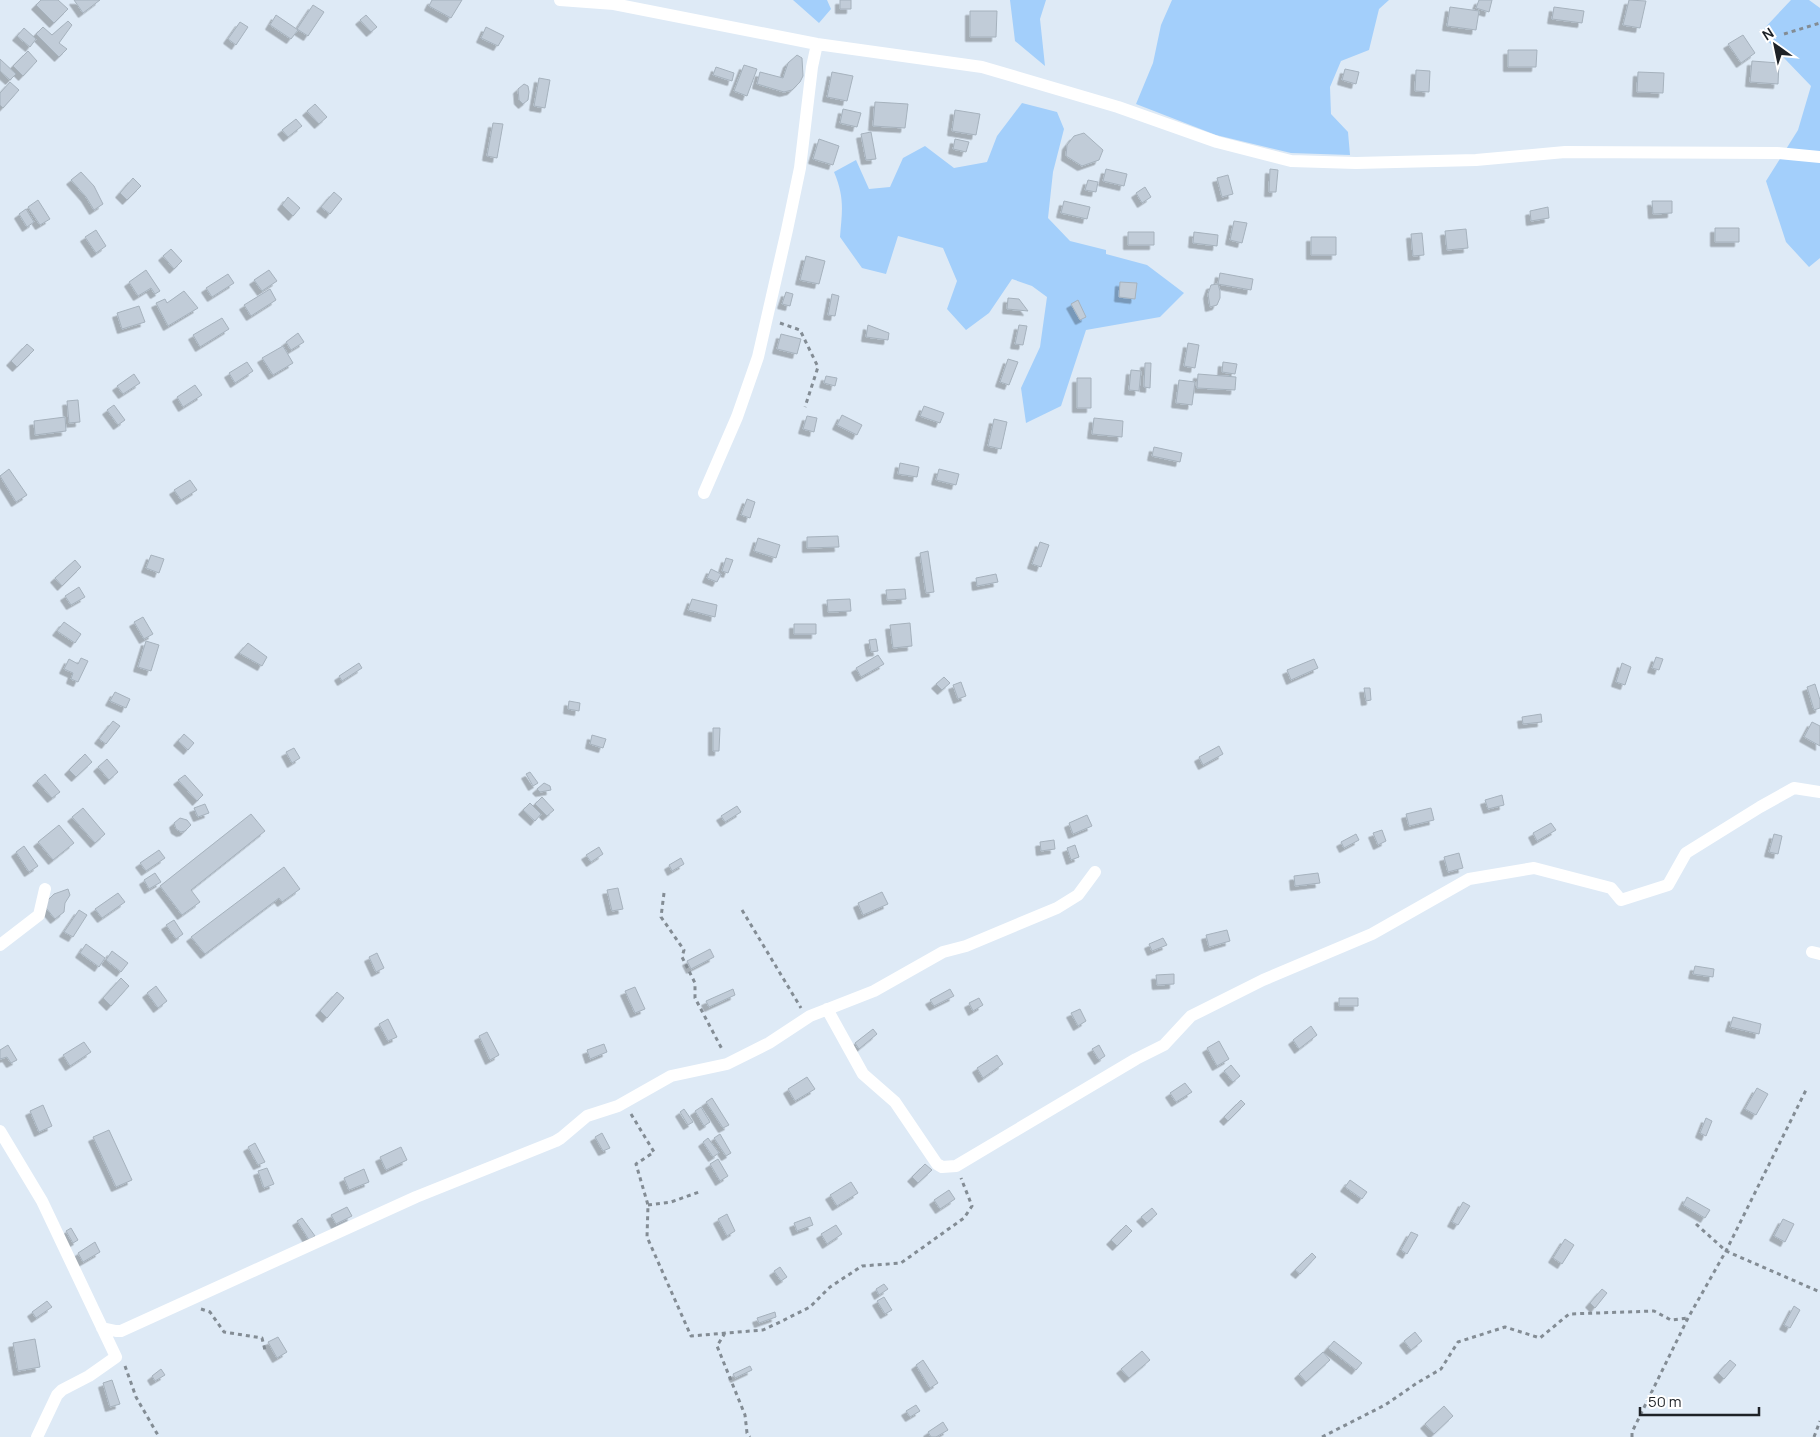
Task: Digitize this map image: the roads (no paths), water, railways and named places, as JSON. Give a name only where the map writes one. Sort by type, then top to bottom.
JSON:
[{"type":"street","points":[[560,0],[614,4],[817,44],[982,67],[1118,107],[1217,142],[1291,161],[1356,163],[1476,160],[1565,152],[1776,154],[1820,157]]},
{"type":"street","points":[[704,493],[749,386],[767,318],[788,230],[800,168],[812,67],[817,44]]},
{"type":"street","points":[[827,1009],[863,1074],[895,1102],[938,1164],[942,1167],[956,1166],[1136,1058],[1164,1044],[1191,1016],[1264,980],[1368,936],[1469,879],[1534,868],[1611,888],[1621,900],[1668,885],[1686,853],[1792,788],[1820,792]]},
{"type":"street","points":[[102,1328],[121,1331],[416,1197],[556,1141],[587,1116],[618,1106],[671,1076],[727,1064],[769,1043],[807,1017],[874,991],[943,952],[966,946],[1057,908],[1078,896],[1095,872]]},
{"type":"street","points":[[0,945],[39,915],[45,889]]},
{"type":"street","points":[[0,1132],[42,1201],[116,1358],[89,1376],[62,1390],[57,1395],[37,1437]]}]
